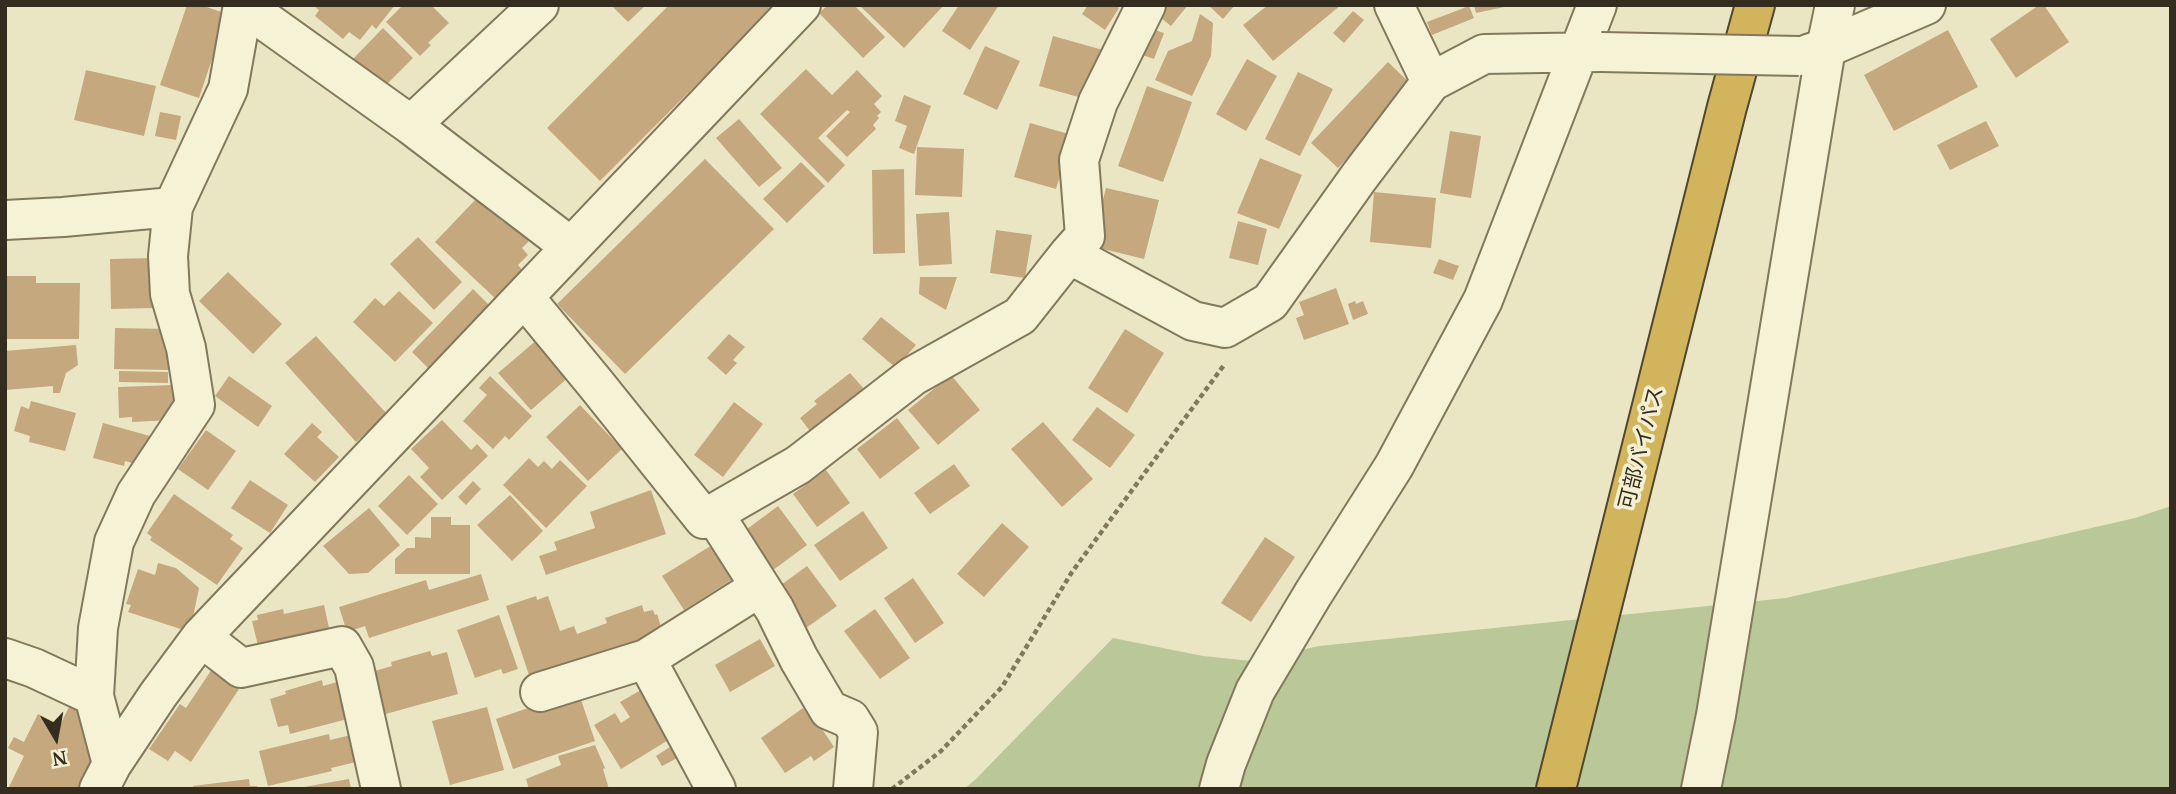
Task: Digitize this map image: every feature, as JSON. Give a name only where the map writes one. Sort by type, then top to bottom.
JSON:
[{"type":"highway","name":"可部バイパス","points":[[1727,107],[1745,5]]},
{"type":"highway","name":"可部バイパス","points":[[1556,789],[1755,5]]},
{"type":"street","points":[[105,776],[94,696],[98,628],[114,542],[136,494],[195,405],[186,348],[170,294],[169,256],[173,207],[228,89],[243,5],[411,125],[571,247]]},
{"type":"street","points":[[411,125],[539,5]]},
{"type":"street","points":[[105,776],[201,636],[801,5]]},
{"type":"street","points":[[524,297],[704,519],[798,466],[913,376],[1020,316],[1085,236],[1079,160],[1098,102],[1146,5]]},
{"type":"street","points":[[1394,5],[1431,82]]},
{"type":"street","points":[[1219,789],[1255,691],[1394,466],[1483,300],[1590,52],[1597,5]]},
{"type":"street","points":[[1701,789],[1716,715],[1813,52],[1835,5]]},
{"type":"street","points":[[1069,254],[1193,321],[1225,328],[1270,302],[1431,82],[1484,54],[1813,52],[1926,5]]},
{"type":"street","points":[[5,220],[64,218],[173,207]]},
{"type":"street","points":[[714,514],[775,610],[799,659],[829,710],[850,719],[858,732],[853,789]]},
{"type":"street","points":[[540,692],[646,659],[760,586]]},
{"type":"street","points":[[201,636],[241,668],[342,646],[354,667],[381,789]]},
{"type":"street","points":[[5,658],[34,668],[94,696]]},
{"type":"street","points":[[646,659],[716,789]]},
{"type":"path","points":[[892,789],[941,751],[1002,687],[1072,572],[1230,356]]},
{"type":"green space","points":[[2171,506],[2171,789],[964,789],[1113,638],[1203,656],[1251,661],[1319,646],[1786,598],[2135,518]]},
{"type":"building","points":[[187,5],[201,5],[227,14],[199,98],[160,85]]},
{"type":"building","points":[[313,5],[395,5],[376,29],[372,25],[360,40],[349,32],[343,39],[315,16],[319,10]]},
{"type":"building","points":[[403,5],[431,5],[449,23],[428,43],[431,45],[420,56],[386,22]]},
{"type":"building","points":[[611,5],[646,5],[628,22]]},
{"type":"building","points":[[669,5],[776,5],[600,181],[547,128]]},
{"type":"building","points":[[828,5],[854,5],[885,37],[863,58],[819,13]]},
{"type":"building","points":[[859,5],[944,5],[904,48]]},
{"type":"building","points":[[959,5],[999,5],[970,50],[942,31]]},
{"type":"building","points":[[1088,5],[1115,5],[1119,8],[1105,30],[1082,14]]},
{"type":"building","points":[[1156,5],[1188,5],[1171,26],[1152,11]]},
{"type":"building","points":[[1208,5],[1235,5],[1223,19]]},
{"type":"building","points":[[1268,5],[1341,5],[1273,61],[1243,25]]},
{"type":"building","points":[[1474,5],[1509,5],[1509,6],[1476,13]]},
{"type":"building","points":[[2039,5],[2044,5],[2069,42],[2016,78],[1990,39]]},
{"type":"building","points":[[1469,6],[1474,18],[1432,35],[1427,22]]},
{"type":"building","points":[[1353,11],[1364,20],[1344,43],[1333,33]]},
{"type":"building","points":[[1200,14],[1213,23],[1211,56],[1192,96],[1155,80],[1168,51],[1192,41]]},
{"type":"building","points":[[1143,26],[1164,33],[1154,59],[1134,52]]},
{"type":"building","points":[[383,28],[413,58],[382,89],[352,60]]},
{"type":"building","points":[[1948,30],[1978,87],[1894,131],[1864,75]]},
{"type":"building","points":[[1053,36],[1103,50],[1089,100],[1039,86]]},
{"type":"building","points":[[985,46],[1020,61],[997,110],[963,94]]},
{"type":"building","points":[[1247,59],[1277,76],[1246,131],[1216,114]]},
{"type":"building","points":[[1388,62],[1414,87],[1338,168],[1311,143]]},
{"type":"building","points":[[806,69],[832,95],[857,70],[882,96],[874,104],[881,112],[873,125],[876,129],[847,157],[826,136],[850,112],[847,110],[818,138],[845,165],[828,183],[760,114]]},
{"type":"building","points":[[86,70],[156,86],[144,136],[74,120]]},
{"type":"building","points":[[1298,72],[1333,89],[1300,156],[1265,139]]},
{"type":"building","points":[[1147,86],[1192,102],[1163,182],[1118,166]]},
{"type":"building","points":[[904,95],[931,106],[914,154],[899,148],[907,126],[895,121]]},
{"type":"building","points":[[160,112],[181,116],[176,140],[155,136]]},
{"type":"building","points":[[739,119],[782,168],[759,187],[716,138]]},
{"type":"building","points":[[1986,121],[1999,146],[1950,170],[1937,145]]},
{"type":"building","points":[[1030,123],[1072,135],[1056,189],[1014,177]]},
{"type":"building","points":[[1450,131],[1481,136],[1471,198],[1440,193]]},
{"type":"building","points":[[917,147],[964,149],[962,197],[915,195]]},
{"type":"building","points":[[1260,158],[1302,175],[1279,229],[1237,213]]},
{"type":"building","points":[[705,159],[774,229],[625,374],[557,304]]},
{"type":"building","points":[[801,162],[825,186],[787,223],[763,199]]},
{"type":"building","points":[[904,169],[905,253],[873,254],[872,170]]},
{"type":"building","points":[[1106,188],[1159,200],[1144,259],[1091,246]]},
{"type":"building","points":[[1374,192],[1436,198],[1431,248],[1370,242]]},
{"type":"building","points":[[477,198],[503,222],[511,212],[523,223],[517,230],[529,241],[522,248],[528,255],[518,265],[523,271],[496,299],[435,242]]},
{"type":"building","points":[[949,212],[952,264],[919,266],[916,214]]},
{"type":"building","points":[[1238,221],[1267,229],[1258,265],[1229,258]]},
{"type":"building","points":[[996,230],[1032,235],[1025,278],[990,273]]},
{"type":"building","points":[[418,237],[462,282],[434,310],[390,264]]},
{"type":"building","points":[[153,258],[154,308],[111,309],[110,259]]},
{"type":"building","points":[[1439,259],[1459,266],[1453,280],[1433,273]]},
{"type":"building","points":[[228,272],[282,324],[253,354],[199,301]]},
{"type":"building","points":[[5,276],[36,276],[36,283],[80,283],[79,339],[5,339]]},
{"type":"building","points":[[920,277],[957,277],[946,310],[919,294]]},
{"type":"building","points":[[1336,288],[1349,324],[1304,340],[1296,318],[1304,315],[1299,302]]},
{"type":"building","points":[[473,289],[493,309],[432,372],[412,352]]},
{"type":"building","points":[[399,291],[433,323],[395,362],[353,322],[375,298],[384,306]]},
{"type":"building","points":[[1355,301],[1356,304],[1363,301],[1368,314],[1353,320],[1348,304]]},
{"type":"building","points":[[881,317],[916,345],[896,368],[862,339]]},
{"type":"building","points":[[115,328],[170,329],[168,370],[114,369]]},
{"type":"building","points":[[1125,329],[1164,353],[1127,413],[1088,388]]},
{"type":"building","points":[[729,334],[745,347],[733,360],[737,363],[726,375],[707,358]]},
{"type":"building","points":[[316,336],[387,414],[356,442],[285,363]]},
{"type":"building","points":[[538,339],[570,376],[531,410],[498,373]]},
{"type":"building","points":[[76,345],[78,365],[66,373],[60,393],[53,393],[53,386],[5,390],[5,351]]},
{"type":"building","points":[[119,371],[168,372],[168,383],[119,382]]},
{"type":"building","points":[[850,373],[864,389],[810,431],[800,418],[817,404],[814,401]]},
{"type":"building","points":[[951,375],[980,410],[938,445],[908,410]]},
{"type":"building","points":[[229,376],[272,406],[258,427],[215,396]]},
{"type":"building","points":[[490,376],[532,416],[509,440],[505,436],[493,449],[463,421],[487,395],[479,388]]},
{"type":"building","points":[[174,385],[175,406],[170,407],[171,420],[132,422],[132,417],[119,418],[118,387]]},
{"type":"building","points":[[31,401],[76,413],[65,451],[29,442],[30,436],[14,431],[21,406],[29,409]]},
{"type":"building","points":[[734,402],[763,424],[723,477],[694,455]]},
{"type":"building","points":[[580,405],[622,449],[588,481],[546,437]]},
{"type":"building","points":[[1097,407],[1135,435],[1110,468],[1072,440]]},
{"type":"building","points":[[897,418],[920,448],[880,479],[857,449]]},
{"type":"building","points":[[442,420],[471,450],[477,444],[488,456],[442,500],[420,477],[429,468],[411,449]]},
{"type":"building","points":[[1043,422],[1093,479],[1062,507],[1011,449]]},
{"type":"building","points":[[103,423],[150,436],[142,466],[125,461],[124,466],[93,458]]},
{"type":"building","points":[[312,423],[322,432],[317,437],[339,457],[315,482],[284,454]]},
{"type":"building","points":[[206,430],[236,451],[208,490],[178,469]]},
{"type":"building","points":[[529,458],[538,467],[544,461],[552,469],[560,460],[587,486],[546,528],[503,485]]},
{"type":"building","points":[[954,464],[970,486],[930,514],[914,493]]},
{"type":"building","points":[[826,470],[850,503],[817,527],[793,494]]},
{"type":"building","points":[[409,475],[438,504],[407,535],[378,506]]},
{"type":"building","points":[[250,480],[288,505],[270,533],[231,508]]},
{"type":"building","points":[[473,481],[481,489],[466,505],[458,497]]},
{"type":"building","points":[[651,490],[666,534],[546,575],[539,556],[557,550],[554,542],[595,528],[590,512]]},
{"type":"building","points":[[174,494],[233,535],[230,539],[243,548],[217,585],[150,540],[152,537],[147,533]]},
{"type":"building","points":[[510,495],[543,531],[512,561],[477,525]]},
{"type":"building","points":[[778,506],[807,545],[769,573],[739,535]]},
{"type":"building","points":[[369,508],[400,545],[368,573],[349,574],[323,546]]},
{"type":"building","points":[[863,511],[888,548],[840,581],[814,545]]},
{"type":"building","points":[[431,517],[451,517],[451,525],[470,525],[470,574],[395,574],[395,559],[407,548],[415,548],[415,537],[431,538]]},
{"type":"building","points":[[1002,523],[1029,547],[984,597],[957,574]]},
{"type":"building","points":[[1265,537],[1295,557],[1251,622],[1221,603]]},
{"type":"building","points":[[717,542],[739,575],[684,610],[662,576]]},
{"type":"building","points":[[158,563],[176,568],[199,588],[190,632],[128,612],[131,605],[126,604],[138,569],[155,575]]},
{"type":"building","points":[[807,566],[837,606],[799,633],[770,593]]},
{"type":"building","points":[[481,574],[489,600],[369,638],[365,626],[347,632],[339,607],[426,580],[429,590]]},
{"type":"building","points":[[913,578],[944,623],[915,643],[884,598]]},
{"type":"building","points":[[536,596],[537,600],[548,596],[560,631],[574,626],[577,634],[607,623],[605,618],[642,605],[644,612],[653,610],[655,615],[657,614],[665,640],[532,684],[506,606]]},
{"type":"building","points":[[324,605],[329,628],[322,630],[325,643],[261,658],[252,621],[258,620],[257,615],[283,609],[284,614]]},
{"type":"building","points":[[875,609],[910,658],[880,679],[844,631]]},
{"type":"building","points":[[499,615],[518,669],[503,674],[501,669],[475,678],[457,630]]},
{"type":"building","points":[[760,639],[775,666],[730,692],[715,665]]},
{"type":"building","points":[[430,651],[432,656],[447,652],[458,694],[382,715],[371,672],[392,666],[391,662]]},
{"type":"building","points":[[214,666],[225,680],[239,689],[191,762],[175,751],[168,761],[149,749],[180,704],[186,708]]},
{"type":"building","points":[[322,680],[323,686],[344,680],[355,717],[290,734],[288,725],[278,727],[270,699],[286,694],[285,691]]},
{"type":"building","points":[[641,690],[675,736],[621,769],[594,725],[615,713],[621,723],[630,717],[620,702]]},
{"type":"building","points":[[578,691],[595,741],[513,769],[496,719]]},
{"type":"building","points":[[72,701],[97,720],[85,746],[98,752],[79,789],[8,789],[24,756],[8,748],[14,737],[24,742],[38,714],[60,725]]},
{"type":"building","points":[[487,707],[504,770],[450,785],[432,721]]},
{"type":"building","points":[[803,708],[815,725],[818,723],[834,747],[814,761],[811,756],[785,773],[761,738]]},
{"type":"building","points":[[329,734],[330,740],[355,734],[356,762],[331,768],[332,771],[268,786],[259,751]]},
{"type":"building","points":[[676,743],[683,755],[662,766],[656,756]]},
{"type":"building","points":[[595,745],[605,768],[603,769],[609,789],[529,789],[526,779],[561,765],[558,756]]},
{"type":"building","points":[[249,779],[250,786],[257,786],[258,789],[193,789],[193,786]]},
{"type":"building","points":[[349,779],[351,789],[304,789],[304,787]]}]
